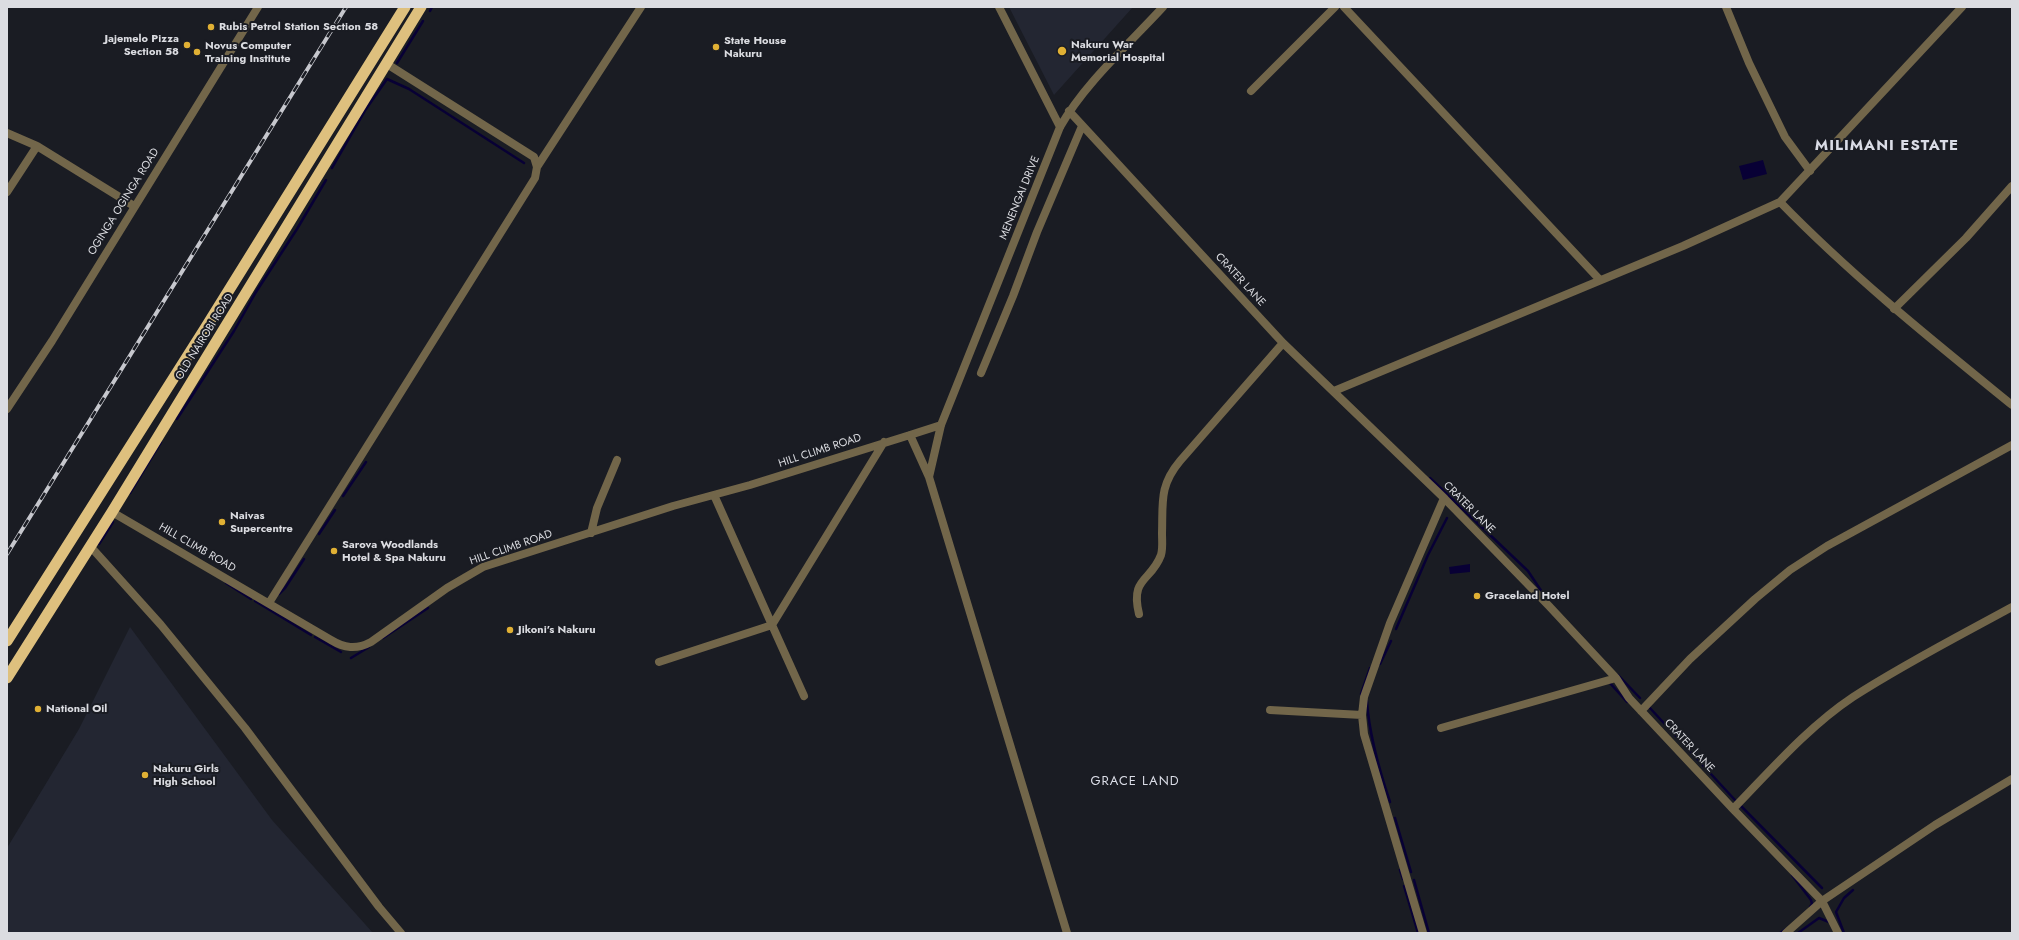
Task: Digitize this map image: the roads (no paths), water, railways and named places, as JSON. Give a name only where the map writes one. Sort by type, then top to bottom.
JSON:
[{"type":"highway","name":"OLD NAIROBI ROAD","points":[[7,641],[206,327],[404,7]]},
{"type":"highway","name":"OLD NAIROBI ROAD","points":[[7,678],[112,512],[421,7]]},
{"type":"street","name":"OGINGA OGINGA ROAD","points":[[7,408],[52,341],[258,7]]},
{"type":"street","points":[[270,603],[535,178],[537,167],[641,7]]},
{"type":"street","points":[[999,7],[1060,127]]},
{"type":"street","name":"MENENGAI DRIVE","points":[[929,477],[941,425],[1060,127],[1069,111],[1163,7]]},
{"type":"street","points":[[1251,91],[1335,7]]},
{"type":"street","points":[[1344,7],[1600,280]]},
{"type":"street","points":[[1726,7],[1749,63],[1785,137],[1810,171]]},
{"type":"street","points":[[1334,391],[1683,246],[1780,202],[1962,7]]},
{"type":"street","points":[[387,64],[534,157],[537,167]]},
{"type":"street","name":"CRATER LANE","points":[[1069,111],[1283,343],[1444,498],[1549,606],[1616,678],[1629,698],[1641,711],[1822,901],[1838,933]]},
{"type":"street","points":[[981,373],[1013,296],[1037,232],[1082,126]]},
{"type":"street","points":[[7,133],[37,146],[134,206]]},
{"type":"street","points":[[7,192],[37,146]]},
{"type":"street","points":[[1894,309],[1966,238],[2012,186]]},
{"type":"street","points":[[1780,202],[1809,232],[1894,309],[2012,405]]},
{"type":"street","points":[[1139,614],[1136,594],[1141,582],[1157,563],[1162,553],[1163,494],[1166,481],[1174,468],[1283,343]]},
{"type":"street","name":"HILL CLIMB ROAD","points":[[112,512],[342,646],[359,646],[371,642],[419,607],[475,570],[673,506],[750,485],[941,425]]},
{"type":"street","points":[[910,435],[929,477],[1067,933]]},
{"type":"street","points":[[659,662],[772,625],[884,442]]},
{"type":"street","points":[[1641,711],[1690,660],[1760,595],[1790,570],[1827,546],[2012,445]]},
{"type":"street","points":[[591,533],[597,508],[617,460]]},
{"type":"street","points":[[714,494],[804,696]]},
{"type":"street","points":[[1423,933],[1364,734],[1362,714],[1364,697],[1390,623],[1444,498]]},
{"type":"street","points":[[90,546],[162,625],[235,715],[379,907],[401,933]]},
{"type":"street","points":[[1733,809],[1818,724],[1853,698],[1934,649],[2012,607]]},
{"type":"street","points":[[1441,728],[1616,678]]},
{"type":"street","points":[[1270,710],[1362,714]]},
{"type":"street","points":[[1786,933],[1822,901],[1935,825],[2012,778]]},
{"type":"waterway","points":[[430,11],[432,7]]},
{"type":"waterway","points":[[397,63],[423,21]]},
{"type":"waterway","points":[[332,168],[366,109],[387,79],[409,89],[524,163]]},
{"type":"waterway","points":[[177,419],[234,331],[256,292],[297,229],[326,180]]},
{"type":"waterway","points":[[130,493],[161,442]]},
{"type":"waterway","points":[[343,496],[366,462]]},
{"type":"waterway","points":[[1430,478],[1528,571],[1544,595]]},
{"type":"waterway","points":[[319,534],[335,510]]},
{"type":"waterway","points":[[1396,629],[1428,555],[1447,518]]},
{"type":"waterway","points":[[99,544],[113,522]]},
{"type":"waterway","points":[[279,594],[285,588],[304,559]]},
{"type":"waterway","points":[[226,583],[251,599]]},
{"type":"waterway","points":[[255,601],[311,635]]},
{"type":"waterway","points":[[383,638],[428,608]]},
{"type":"waterway","points":[[315,637],[341,652]]},
{"type":"waterway","points":[[1380,664],[1391,641]]},
{"type":"waterway","points":[[351,658],[369,647]]},
{"type":"waterway","points":[[1361,694],[1370,668]]},
{"type":"waterway","points":[[1618,675],[1640,698]]},
{"type":"waterway","points":[[1609,682],[1627,702]]},
{"type":"waterway","points":[[1367,701],[1375,752],[1390,802]]},
{"type":"waterway","points":[[1649,707],[1735,800]]},
{"type":"waterway","points":[[1741,806],[1822,888]]},
{"type":"waterway","points":[[1395,818],[1411,872]]},
{"type":"waterway","points":[[1400,870],[1403,879]]},
{"type":"waterway","points":[[1792,875],[1811,900],[1812,904],[1810,907]]},
{"type":"waterway","points":[[1414,880],[1429,933]]},
{"type":"waterway","points":[[1404,886],[1418,933]]},
{"type":"waterway","points":[[1844,933],[1836,912],[1844,898],[1853,890]]},
{"type":"waterway","points":[[1798,933],[1819,918],[1829,922]]},
{"type":"waterway","points":[[1780,933],[1786,929]]},
{"type":"railway","points":[[7,554],[346,7]]},
{"type":"place","name":"Rubis Petrol Station Section 58","points":[[211,27]]},
{"type":"place","name":"Jajemelo Pizza Section 58","points":[[187,45]]},
{"type":"place","name":"State House Nakuru","points":[[716,47]]},
{"type":"place","name":"Nakuru War Memorial Hospital","points":[[1062,51]]},
{"type":"place","name":"Novus Computer Training Institute","points":[[197,52]]},
{"type":"place","name":"Naivas Supercentre","points":[[222,522]]},
{"type":"place","name":"Sarova Woodlands Hotel & Spa Nakuru","points":[[334,551]]},
{"type":"place","name":"Graceland Hotel","points":[[1477,596]]},
{"type":"place","name":"Jikoni’s Nakuru","points":[[510,630]]},
{"type":"place","name":"National Oil","points":[[38,709]]},
{"type":"place","name":"Nakuru Girls High School","points":[[145,775]]},
{"type":"district","name":"MILIMANI ESTATE","points":[[1887,146]]},
{"type":"district","name":"GRACE LAND","points":[[1135,782]]}]
